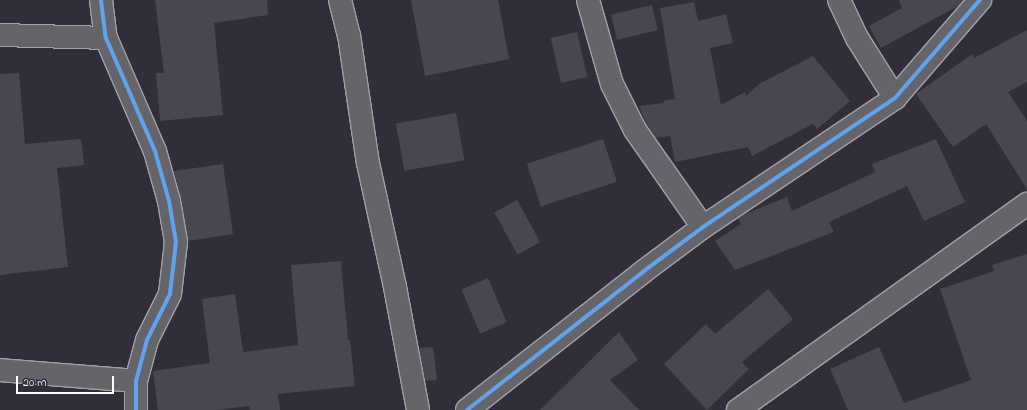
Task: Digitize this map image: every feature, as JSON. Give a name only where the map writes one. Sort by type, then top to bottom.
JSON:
[{"type":"street","points":[[101,0],[106,38],[155,151],[169,201],[176,242],[170,294],[147,340],[136,381],[136,410]]},
{"type":"street","points":[[340,0],[349,35],[368,163],[395,286],[418,410]]},
{"type":"street","points":[[588,0],[612,84],[635,130],[703,227]]},
{"type":"street","points":[[839,0],[857,38],[895,98]]},
{"type":"street","points":[[466,410],[644,271],[703,227],[895,98],[980,0]]},
{"type":"street","points":[[0,35],[106,38]]},
{"type":"street","points":[[738,410],[1027,204]]},
{"type":"street","points":[[0,370],[136,381]]},
{"type":"building","points":[[155,0],[267,0],[268,15],[214,23],[223,115],[160,121],[156,73],[164,73]]},
{"type":"building","points":[[411,0],[498,0],[509,59],[425,76]]},
{"type":"building","points":[[899,0],[963,0],[960,5],[881,48],[869,26],[902,8]]},
{"type":"building","points":[[694,2],[698,21],[726,14],[733,43],[710,48],[721,105],[745,92],[746,96],[759,84],[813,56],[850,101],[817,129],[813,124],[752,156],[748,147],[675,162],[670,136],[656,138],[646,124],[639,106],[664,103],[663,101],[675,99],[660,8]]},
{"type":"building","points":[[652,5],[658,30],[617,40],[611,14]]},
{"type":"building","points":[[1027,30],[1027,82],[1008,92],[1027,121],[1027,189],[986,124],[953,147],[916,94],[972,54],[974,58]]},
{"type":"building","points":[[577,32],[587,77],[561,83],[551,38]]},
{"type":"building","points":[[19,73],[25,144],[81,139],[84,165],[57,168],[68,267],[0,275],[0,74]]},
{"type":"building","points":[[456,113],[464,160],[404,171],[396,124]]},
{"type":"building","points":[[603,139],[617,182],[541,207],[527,164]]},
{"type":"building","points":[[936,139],[965,202],[924,221],[907,186],[829,222],[834,232],[735,270],[715,241],[741,224],[738,218],[745,214],[787,197],[792,211],[875,172],[872,164]]},
{"type":"building","points":[[223,164],[233,234],[188,241],[181,199],[174,171]]},
{"type":"building","points":[[517,200],[540,242],[518,255],[494,213]]},
{"type":"building","points":[[1027,254],[1027,410],[848,410],[830,369],[879,347],[904,403],[971,380],[940,289],[994,271],[992,265]]},
{"type":"building","points":[[341,261],[348,340],[350,340],[355,386],[278,394],[280,410],[250,410],[249,406],[215,410],[158,410],[153,371],[210,363],[202,299],[235,294],[243,352],[298,345],[291,265]]},
{"type":"building","points":[[488,278],[507,322],[480,334],[461,289]]},
{"type":"building","points":[[768,289],[793,319],[742,362],[749,369],[707,410],[664,364],[706,324],[715,334]]},
{"type":"building","points":[[619,332],[638,360],[610,380],[639,410],[540,410]]},
{"type":"building","points":[[433,347],[437,380],[425,381],[419,348]]},
{"type":"cycle path","points":[[101,0],[106,38],[155,151],[169,201],[176,242],[170,294],[147,340],[136,381],[136,410]]},
{"type":"cycle path","points":[[467,410],[644,271],[703,227],[895,98],[980,0]]}]
